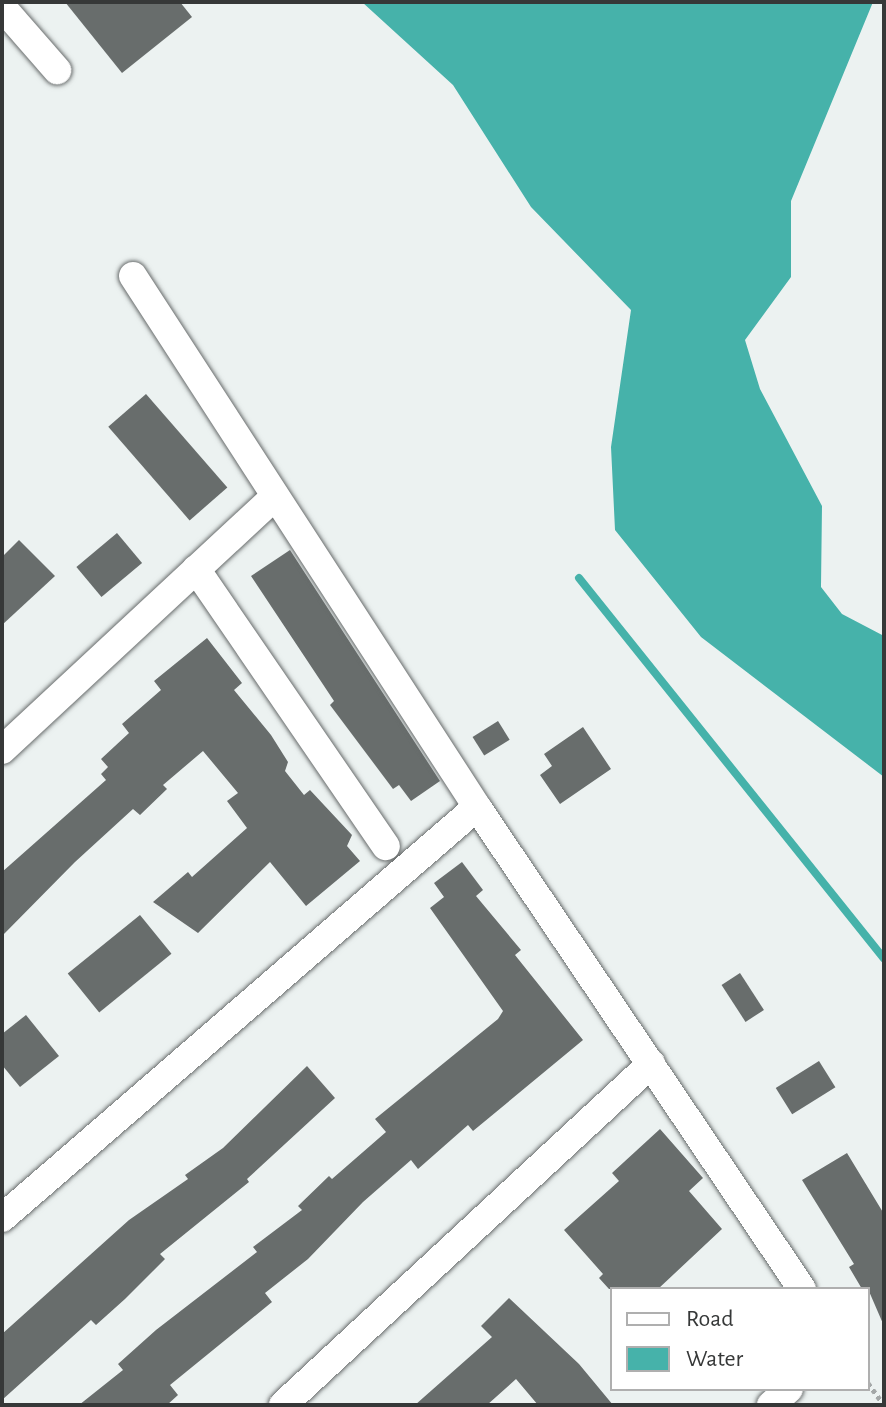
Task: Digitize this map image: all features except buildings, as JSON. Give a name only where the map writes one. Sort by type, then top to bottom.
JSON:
[{"type":"street","points":[[2,7],[57,70]]},
{"type":"street","points":[[133,276],[477,807],[801,1287]]},
{"type":"street","points":[[2,750],[274,497]]},
{"type":"street","points":[[196,569],[386,846]]},
{"type":"street","points":[[2,1218],[477,807]]},
{"type":"street","points":[[283,1405],[651,1064]]},
{"type":"street","points":[[771,1405],[787,1391]]},
{"type":"path","points":[[870,1386],[884,1405]]},
{"type":"water","points":[[362,2],[873,2],[791,201],[791,277],[745,340],[760,389],[822,506],[821,587],[842,614],[884,636],[884,777],[701,637],[615,530],[611,447],[631,310],[531,207],[453,85]]},
{"type":"waterway","points":[[579,578],[884,959]]}]
